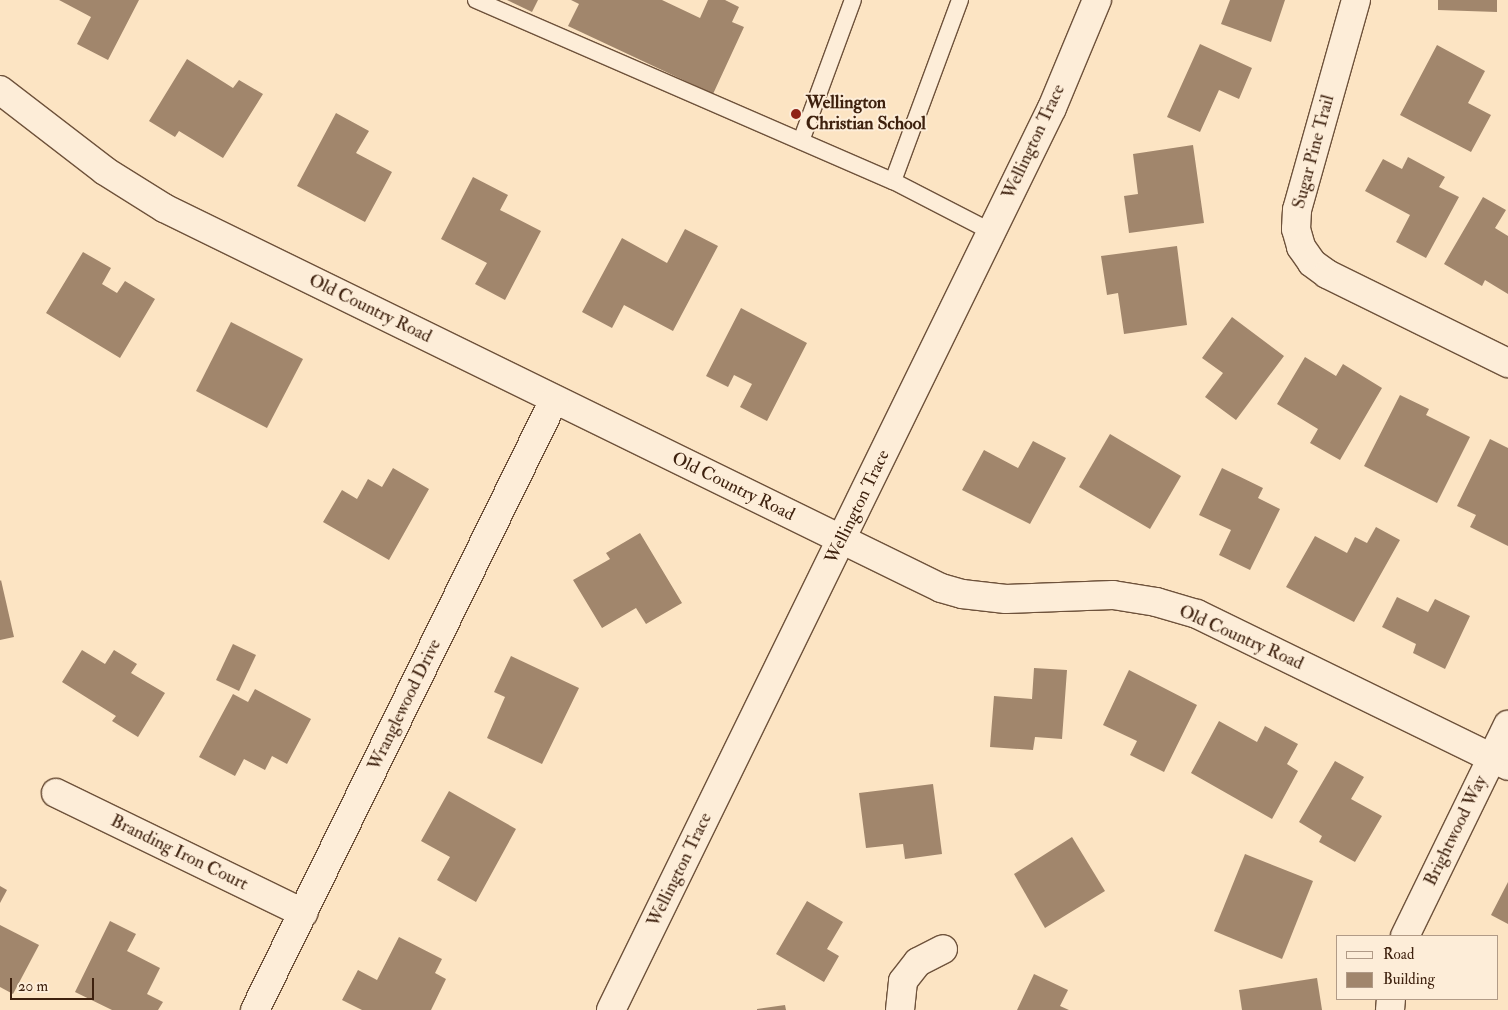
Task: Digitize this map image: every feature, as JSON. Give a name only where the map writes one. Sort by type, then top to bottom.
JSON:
[{"type":"street","name":"Wellington Trace","points":[[611,1010],[1052,108],[1097,0]]},
{"type":"street","name":"Sugar Pine Trail","points":[[1356,0],[1297,210],[1296,229],[1301,247],[1312,263],[1327,274],[1508,363]]},
{"type":"street","name":"Old Country Road","points":[[0,90],[105,171],[164,208],[941,588],[962,594],[1006,599],[1114,595],[1156,602],[1197,614],[1500,762]]},
{"type":"street","name":"Wranglewood Drive","points":[[255,1010],[554,400]]},
{"type":"street","name":"Brightwood Way","points":[[1406,935],[1500,762],[1508,725]]},
{"type":"street","name":"Branding Iron Court","points":[[56,792],[303,913]]},
{"type":"street","points":[[900,1010],[903,981],[918,962],[943,949]]},
{"type":"lane","points":[[476,0],[893,181],[992,232]]},
{"type":"lane","points":[[800,140],[853,0]]},
{"type":"lane","points":[[893,181],[960,0]]},
{"type":"building","points":[[59,0],[139,0],[108,60],[77,44],[91,17]]},
{"type":"building","points":[[507,0],[538,0],[532,12]]},
{"type":"building","points":[[571,0],[662,0],[700,18],[708,0],[725,0],[739,7],[732,22],[744,27],[713,94],[568,26],[579,4]]},
{"type":"building","points":[[1230,0],[1285,0],[1271,42],[1221,24]]},
{"type":"building","points":[[1438,0],[1497,0],[1497,12],[1438,10]]},
{"type":"building","points":[[1200,44],[1252,68],[1239,99],[1219,90],[1200,132],[1167,117]]},
{"type":"building","points":[[1437,45],[1485,71],[1468,103],[1491,115],[1471,152],[1400,115]]},
{"type":"building","points":[[187,59],[233,88],[239,80],[263,94],[223,158],[179,131],[175,137],[149,121]]},
{"type":"building","points":[[336,113],[369,131],[356,153],[392,172],[365,222],[297,186]]},
{"type":"building","points":[[1193,145],[1204,223],[1129,233],[1124,196],[1138,194],[1133,154]]},
{"type":"building","points":[[1408,157],[1445,177],[1439,187],[1459,197],[1426,258],[1396,242],[1410,215],[1365,191],[1383,159],[1402,169]]},
{"type":"building","points":[[473,177],[508,195],[500,210],[541,231],[505,300],[475,284],[487,263],[441,239]]},
{"type":"building","points":[[1483,197],[1506,210],[1495,228],[1508,236],[1508,294],[1485,280],[1482,286],[1444,264]]},
{"type":"building","points":[[685,229],[718,246],[673,331],[624,305],[612,328],[582,312],[622,238],[667,263]]},
{"type":"building","points":[[1177,246],[1187,325],[1124,334],[1118,293],[1107,295],[1101,256]]},
{"type":"building","points":[[83,252],[111,268],[102,284],[117,293],[125,281],[155,299],[120,358],[46,313]]},
{"type":"building","points":[[741,308],[807,343],[767,421],[740,407],[752,384],[734,375],[728,387],[706,376]]},
{"type":"building","points":[[1232,317],[1284,356],[1236,420],[1205,397],[1223,373],[1202,358]]},
{"type":"building","points":[[231,322],[303,359],[267,428],[196,391]]},
{"type":"building","points":[[1305,357],[1336,376],[1343,364],[1382,388],[1340,460],[1310,443],[1318,429],[1277,404]]},
{"type":"building","points":[[1400,395],[1429,409],[1426,415],[1470,437],[1437,503],[1364,466]]},
{"type":"building","points":[[1110,434],[1181,476],[1150,529],[1079,487]]},
{"type":"building","points":[[1490,439],[1508,448],[1508,546],[1470,527],[1476,515],[1457,506]]},
{"type":"building","points":[[1033,441],[1066,458],[1030,524],[962,490],[984,450],[1018,468]]},
{"type":"building","points":[[393,468],[429,489],[389,560],[323,522],[342,490],[357,499],[368,479],[382,487]]},
{"type":"building","points":[[1222,468],[1263,488],[1258,498],[1280,509],[1250,570],[1219,555],[1231,530],[1199,515]]},
{"type":"building","points":[[1376,527],[1400,540],[1354,622],[1286,587],[1315,536],[1347,553],[1355,537],[1367,543]]},
{"type":"building","points":[[640,533],[682,603],[646,624],[636,608],[602,628],[573,580],[610,559],[606,553]]},
{"type":"building","points":[[0,581],[14,637],[0,640]]},
{"type":"building","points":[[1397,597],[1428,612],[1435,599],[1470,616],[1445,669],[1413,653],[1416,644],[1382,627]]},
{"type":"building","points":[[233,644],[256,655],[239,691],[216,680]]},
{"type":"building","points":[[82,650],[105,664],[114,650],[137,664],[131,673],[165,693],[138,737],[112,721],[116,716],[62,682]]},
{"type":"building","points":[[511,656],[579,688],[542,764],[487,738],[505,697],[494,692]]},
{"type":"building","points":[[1034,668],[1067,670],[1062,739],[1035,737],[1033,750],[990,747],[994,696],[1032,699]]},
{"type":"building","points":[[1129,670],[1197,705],[1164,772],[1130,755],[1137,741],[1103,725]]},
{"type":"building","points":[[255,689],[311,719],[287,764],[272,756],[265,770],[244,759],[235,776],[199,757],[233,694],[248,702]]},
{"type":"building","points":[[1219,721],[1257,742],[1265,726],[1298,744],[1287,764],[1298,771],[1272,819],[1191,773]]},
{"type":"building","points":[[1335,761],[1364,777],[1351,799],[1382,816],[1355,862],[1319,842],[1322,836],[1299,822]]},
{"type":"building","points":[[933,784],[942,854],[905,859],[903,844],[866,848],[859,793]]},
{"type":"building","points":[[449,791],[516,829],[476,902],[437,880],[450,857],[421,841]]},
{"type":"building","points":[[1072,837],[1105,891],[1045,928],[1014,874]]},
{"type":"building","points":[[1245,854],[1313,881],[1282,959],[1214,931]]},
{"type":"building","points":[[1508,882],[1508,924],[1491,915]]},
{"type":"building","points":[[0,886],[7,890],[0,903]]},
{"type":"building","points":[[807,901],[843,922],[827,949],[839,956],[824,982],[776,954]]},
{"type":"building","points":[[110,921],[136,934],[127,951],[160,968],[147,994],[163,1002],[158,1010],[112,1010],[75,992]]},
{"type":"building","points":[[0,925],[39,945],[13,994],[0,987]]},
{"type":"building","points":[[399,937],[442,959],[435,973],[446,979],[431,1010],[362,1010],[342,1000],[358,970],[377,980]]},
{"type":"building","points":[[1034,974],[1068,990],[1060,1006],[1069,1010],[1017,1010]]},
{"type":"building","points":[[1317,978],[1322,1010],[1242,1010],[1239,990]]},
{"type":"building","points":[[785,1005],[786,1010],[757,1010],[757,1009]]},
{"type":"place","name":"Wellington Christian School","points":[[796,114]]}]
